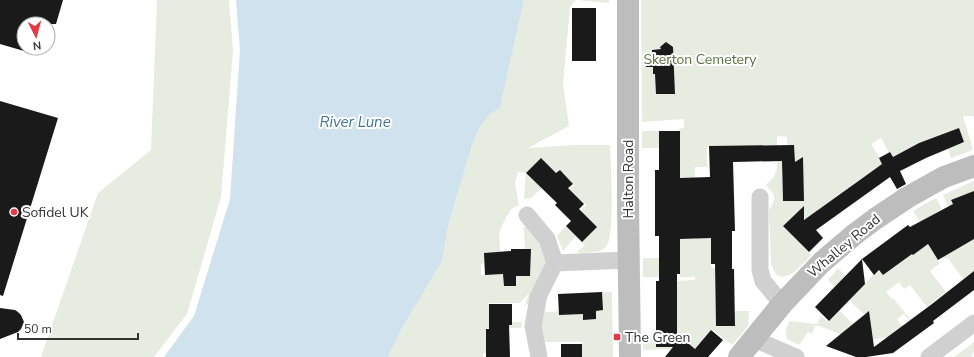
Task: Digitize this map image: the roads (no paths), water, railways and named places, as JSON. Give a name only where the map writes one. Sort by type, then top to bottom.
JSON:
[{"type":"street","name":"Halton Road","points":[[628,0],[628,260],[630,357]]},
{"type":"street","name":"Whalley Road","points":[[739,357],[782,304],[822,262],[875,219],[907,198],[944,177],[974,166]]},
{"type":"street","points":[[760,197],[760,270],[763,281],[782,304]]},
{"type":"street","points":[[527,215],[547,240],[555,263],[538,297],[533,326],[539,357]]},
{"type":"street","points":[[555,263],[628,260]]},
{"type":"street","points":[[929,357],[974,323]]},
{"type":"street","points":[[754,339],[796,357]]},
{"type":"water","name":"River Lune","points":[[236,0],[524,0],[500,108],[490,114],[478,130],[449,222],[442,261],[401,330],[388,357],[164,357],[194,316],[230,199],[240,50]]},
{"type":"place","name":"Sofidel UK","points":[[14,212]]},
{"type":"place","name":"The Green","points":[[617,337]]},
{"type":"park label","name":"Skerton Cemetery","points":[[700,59]]}]
